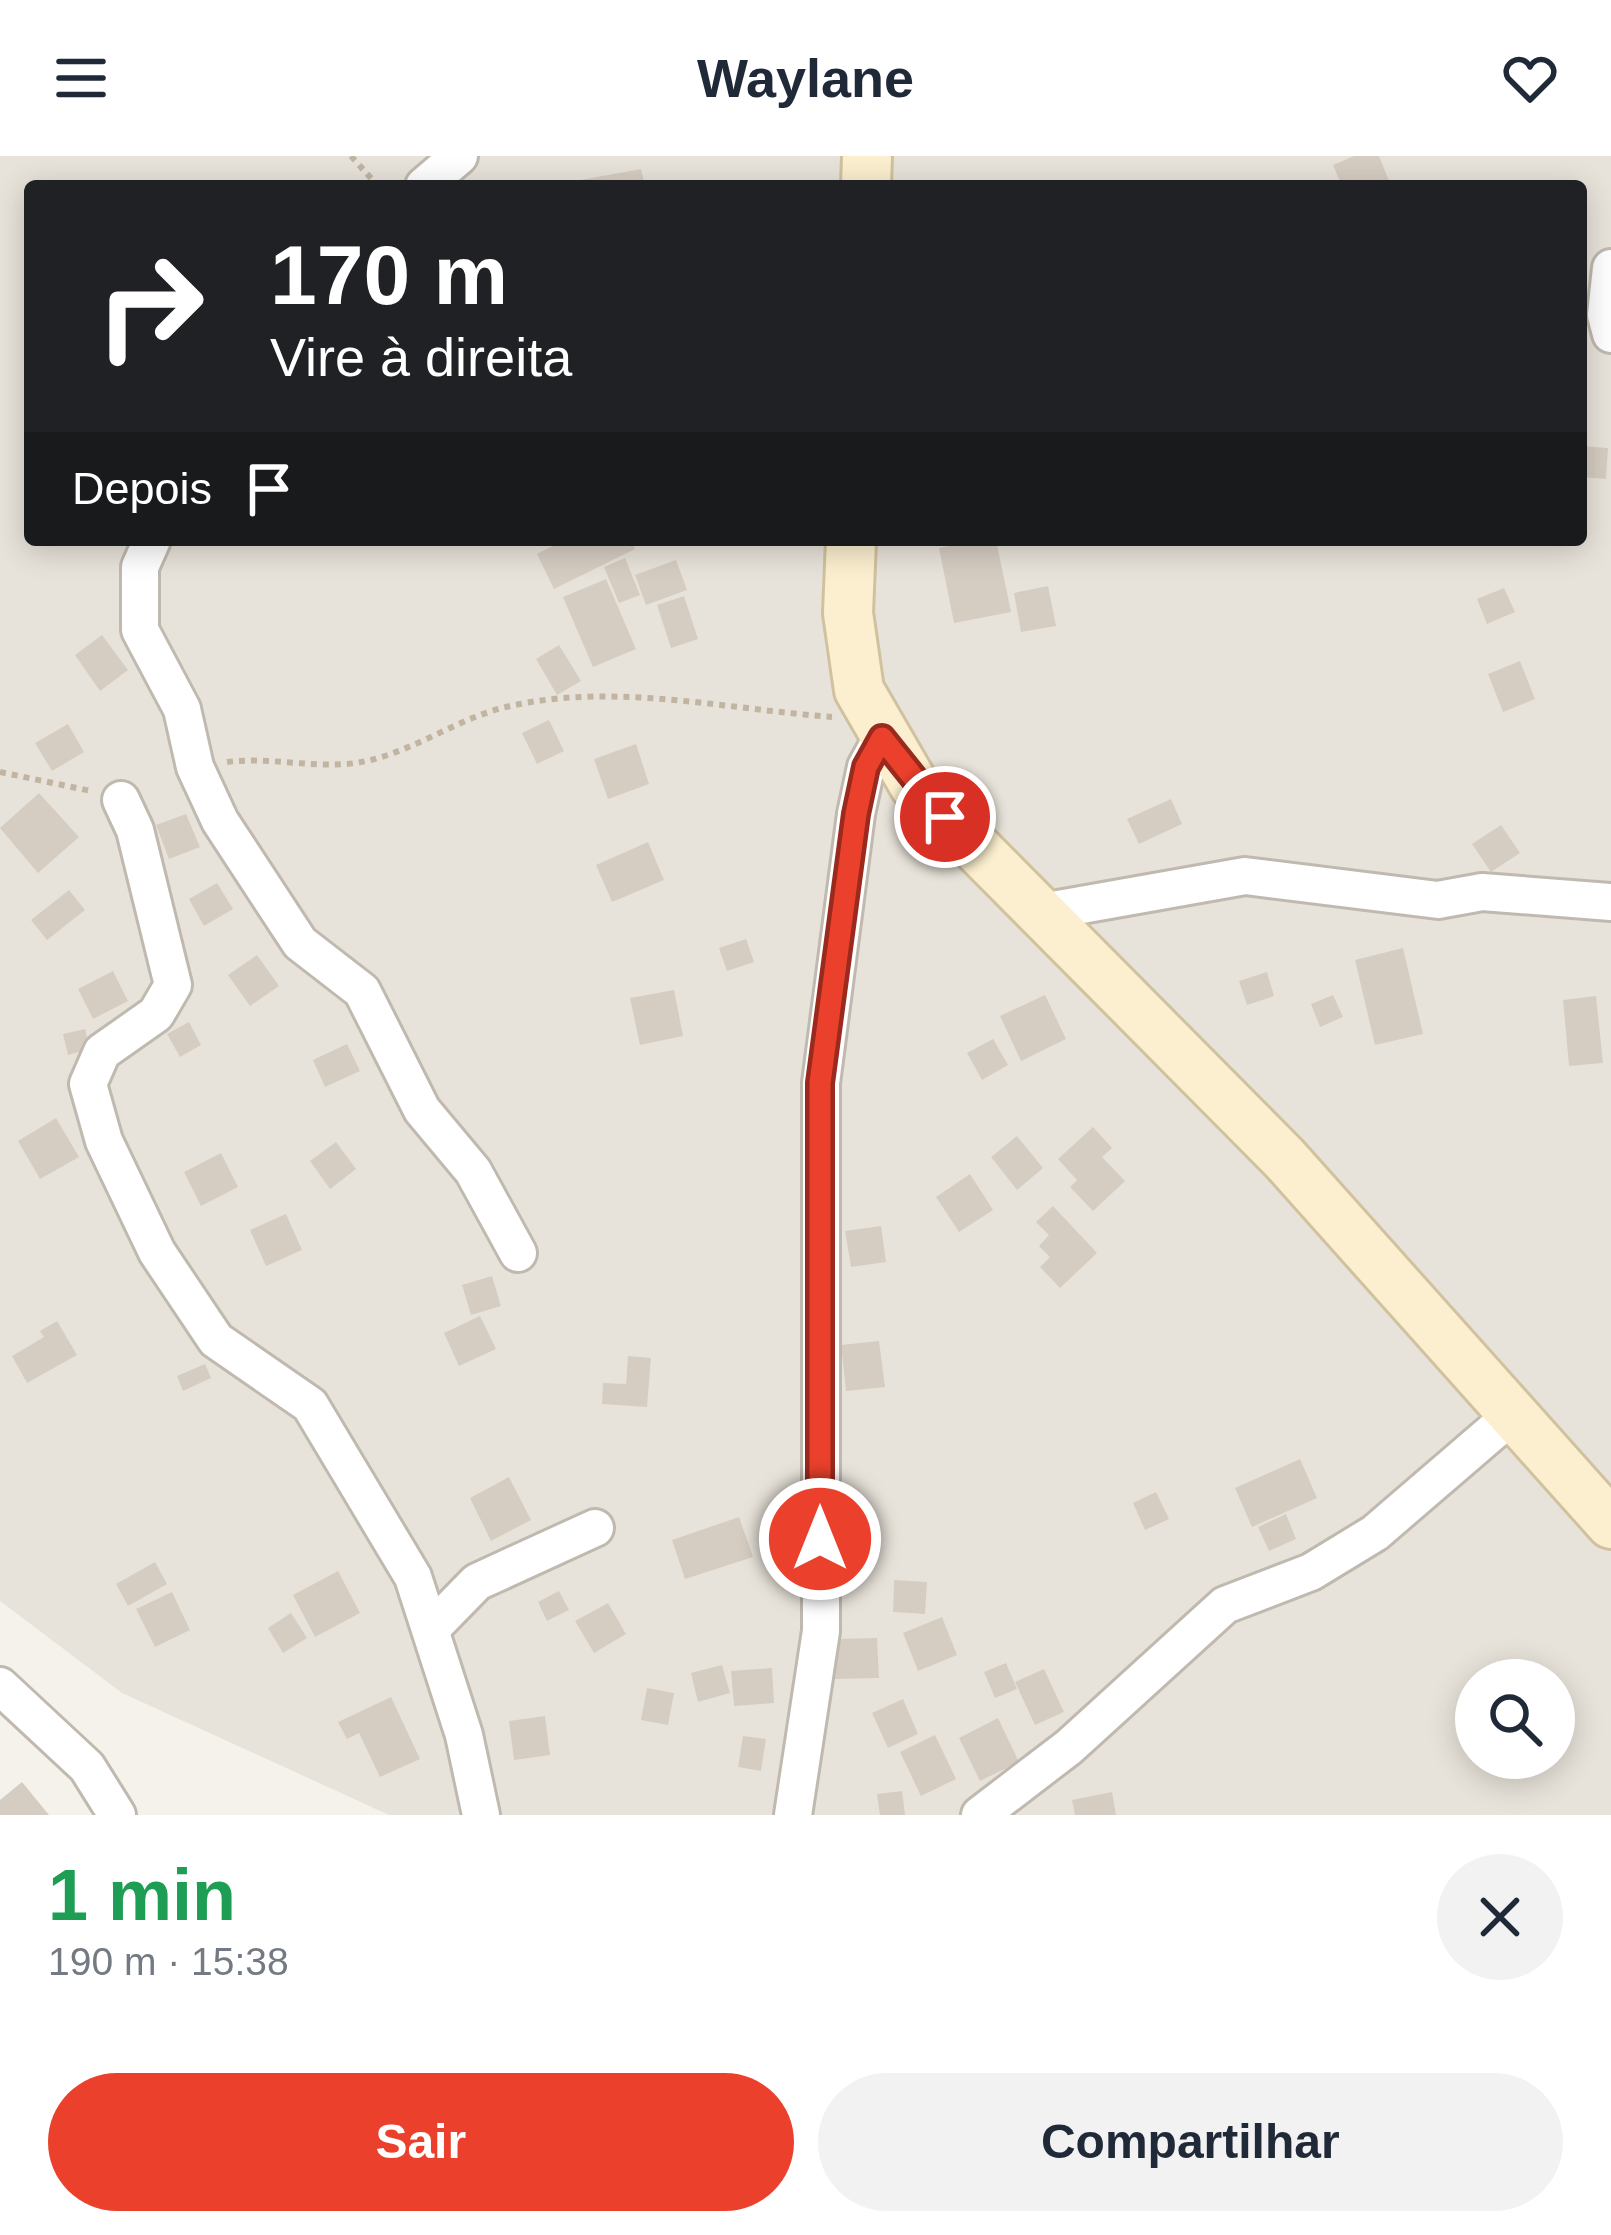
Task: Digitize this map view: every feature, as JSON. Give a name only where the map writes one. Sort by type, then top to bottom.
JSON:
[{"type":"street","points":[[431,180],[459,156]]},
{"type":"street","points":[[1611,268],[1606,315],[1611,334]]},
{"type":"street","points":[[149,546],[140,567],[140,630],[182,709],[195,767],[230,838],[300,943],[362,991],[422,1110],[473,1171],[518,1253]]},
{"type":"street","points":[[851,546],[848,613],[859,690],[877,729],[914,785],[1284,1158],[1611,1524]]},
{"type":"street","points":[[793,1815],[820,1631],[820,1083],[856,814],[877,729]]},
{"type":"street","points":[[121,800],[135,830],[172,985],[156,1014],[103,1052],[88,1084],[104,1141],[157,1252],[216,1340],[310,1406],[413,1577],[464,1735],[481,1815]]},
{"type":"street","points":[[1036,913],[1245,876],[1438,900],[1483,892],[1611,902]]},
{"type":"street","points":[[980,1815],[1069,1747],[1225,1605],[1311,1572],[1375,1533],[1511,1416]]},
{"type":"street","points":[[431,1629],[477,1582],[595,1528]]},
{"type":"street","points":[[0,1686],[87,1766],[117,1815]]},
{"type":"path","points":[[351,156],[373,180]]},
{"type":"path","points":[[195,767],[258,758],[347,764],[404,750],[501,708],[620,696],[877,729]]},
{"type":"path","points":[[0,772],[121,800]]},
{"type":"shaded area","points":[[0,156],[1611,156],[1611,1815],[389,1815],[122,1693],[0,1601]]},
{"type":"building","points":[[1354,156],[1379,156],[1389,180],[1339,180],[1333,165]]},
{"type":"building","points":[[641,169],[644,180],[581,180]]},
{"type":"building","points":[[1587,446],[1608,448],[1606,479],[1587,477]]},
{"type":"building","points":[[552,546],[635,549],[554,589],[537,554]]},
{"type":"building","points":[[997,546],[1011,612],[954,623],[939,548]]},
{"type":"building","points":[[625,558],[640,595],[619,603],[604,567]]},
{"type":"building","points":[[676,560],[687,590],[646,605],[635,575]]},
{"type":"building","points":[[606,579],[636,649],[593,667],[563,597]]},
{"type":"building","points":[[1048,586],[1056,626],[1021,632],[1014,593]]},
{"type":"building","points":[[1504,588],[1515,612],[1487,624],[1477,599]]},
{"type":"building","points":[[684,596],[698,639],[671,648],[657,605]]},
{"type":"building","points":[[102,635],[128,670],[100,691],[75,655]]},
{"type":"building","points":[[559,645],[581,681],[557,695],[536,659]]},
{"type":"building","points":[[1520,661],[1535,699],[1503,712],[1488,674]]},
{"type":"building","points":[[549,720],[564,751],[537,764],[522,733]]},
{"type":"building","points":[[68,724],[84,752],[52,771],[35,743]]},
{"type":"building","points":[[636,744],[649,784],[608,799],[594,759]]},
{"type":"building","points":[[39,793],[79,837],[38,873],[0,828]]},
{"type":"building","points":[[1171,799],[1182,824],[1139,844],[1127,819]]},
{"type":"building","points":[[186,814],[200,847],[169,859],[156,825]]},
{"type":"building","points":[[1501,825],[1520,853],[1491,872],[1472,844]]},
{"type":"building","points":[[648,842],[664,880],[612,902],[596,865]]},
{"type":"building","points":[[217,883],[233,909],[204,926],[189,899]]},
{"type":"building","points":[[69,890],[85,910],[47,940],[31,920]]},
{"type":"building","points":[[746,939],[754,962],[727,971],[719,948]]},
{"type":"building","points":[[1403,948],[1423,1034],[1375,1045],[1355,960]]},
{"type":"building","points":[[257,955],[279,986],[250,1006],[228,975]]},
{"type":"building","points":[[113,971],[128,1001],[93,1019],[78,989]]},
{"type":"building","points":[[1267,972],[1274,996],[1247,1005],[1239,981]]},
{"type":"building","points":[[674,990],[683,1036],[640,1045],[630,998]]},
{"type":"building","points":[[1045,995],[1066,1039],[1021,1061],[1000,1016]]},
{"type":"building","points":[[1333,995],[1343,1017],[1320,1027],[1311,1004]]},
{"type":"building","points":[[1596,996],[1603,1063],[1569,1066],[1563,1000]]},
{"type":"building","points":[[189,1022],[201,1045],[180,1057],[167,1034]]},
{"type":"building","points":[[85,1029],[90,1049],[68,1055],[63,1034]]},
{"type":"building","points":[[993,1039],[1008,1065],[982,1080],[967,1053]]},
{"type":"building","points":[[347,1044],[360,1071],[325,1087],[313,1060]]},
{"type":"building","points":[[56,1118],[79,1157],[40,1179],[18,1141]]},
{"type":"building","points":[[1093,1127],[1112,1148],[1102,1157],[1125,1181],[1093,1211],[1070,1187],[1077,1180],[1058,1159]]},
{"type":"building","points":[[1017,1136],[1043,1168],[1017,1190],[991,1157]]},
{"type":"building","points":[[336,1142],[356,1169],[330,1189],[310,1161]]},
{"type":"building","points":[[221,1153],[238,1187],[201,1206],[184,1172]]},
{"type":"building","points":[[970,1174],[993,1210],[959,1232],[936,1197]]},
{"type":"building","points":[[1053,1206],[1097,1253],[1060,1288],[1040,1267],[1050,1257],[1039,1246],[1049,1235],[1036,1222]]},
{"type":"building","points":[[286,1214],[302,1250],[266,1266],[250,1230]]},
{"type":"building","points":[[881,1226],[886,1262],[851,1267],[845,1231]]},
{"type":"building","points":[[492,1276],[501,1306],[471,1315],[462,1285]]},
{"type":"building","points":[[480,1316],[496,1349],[459,1366],[444,1333]]},
{"type":"building","points":[[57,1321],[77,1355],[27,1383],[12,1356],[44,1337],[40,1331]]},
{"type":"building","points":[[879,1341],[885,1387],[846,1391],[841,1345]]},
{"type":"building","points":[[628,1356],[651,1358],[647,1407],[602,1404],[603,1383],[626,1384]]},
{"type":"building","points":[[205,1364],[211,1378],[183,1391],[177,1376]]},
{"type":"building","points":[[1300,1459],[1317,1498],[1252,1527],[1235,1488]]},
{"type":"building","points":[[509,1477],[531,1520],[491,1541],[470,1498]]},
{"type":"building","points":[[1156,1492],[1169,1519],[1145,1530],[1133,1503]]},
{"type":"building","points":[[1286,1514],[1296,1539],[1269,1551],[1258,1527]]},
{"type":"building","points":[[739,1517],[753,1557],[685,1579],[672,1540]]},
{"type":"building","points":[[155,1562],[167,1584],[128,1606],[116,1584]]},
{"type":"building","points":[[338,1571],[360,1613],[315,1637],[293,1595]]},
{"type":"building","points":[[894,1580],[927,1582],[925,1614],[893,1612]]},
{"type":"building","points":[[559,1591],[569,1610],[547,1621],[538,1602]]},
{"type":"building","points":[[172,1592],[190,1630],[155,1647],[136,1609]]},
{"type":"building","points":[[608,1603],[626,1634],[594,1653],[575,1621]]},
{"type":"building","points":[[291,1613],[307,1638],[283,1653],[268,1628]]},
{"type":"building","points":[[942,1617],[957,1655],[918,1671],[903,1633]]},
{"type":"building","points":[[877,1638],[879,1678],[835,1679],[834,1639]]},
{"type":"building","points":[[1006,1663],[1017,1689],[995,1698],[984,1672]]},
{"type":"building","points":[[722,1665],[730,1693],[698,1702],[691,1673]]},
{"type":"building","points":[[772,1668],[774,1703],[734,1706],[731,1671]]},
{"type":"building","points":[[1044,1669],[1064,1712],[1035,1725],[1015,1682]]},
{"type":"building","points":[[647,1688],[674,1693],[668,1725],[641,1720]]},
{"type":"building","points":[[391,1697],[420,1759],[380,1777],[359,1733],[347,1739],[338,1722]]},
{"type":"building","points":[[903,1699],[918,1734],[888,1748],[872,1713]]},
{"type":"building","points":[[545,1716],[550,1755],[514,1760],[509,1721]]},
{"type":"building","points":[[998,1718],[1019,1762],[980,1781],[959,1738]]},
{"type":"building","points":[[935,1735],[956,1779],[921,1796],[900,1752]]},
{"type":"building","points":[[743,1736],[766,1739],[761,1771],[738,1767]]},
{"type":"building","points":[[22,1782],[49,1815],[0,1815],[0,1800]]},
{"type":"building","points":[[902,1791],[905,1815],[880,1815],[877,1794]]},
{"type":"building","points":[[1112,1792],[1116,1815],[1075,1815],[1072,1800]]},
{"type":"route","points":[[820,1539],[820,1083],[856,814],[866,767],[882,738],[914,785],[945,817]]}]
